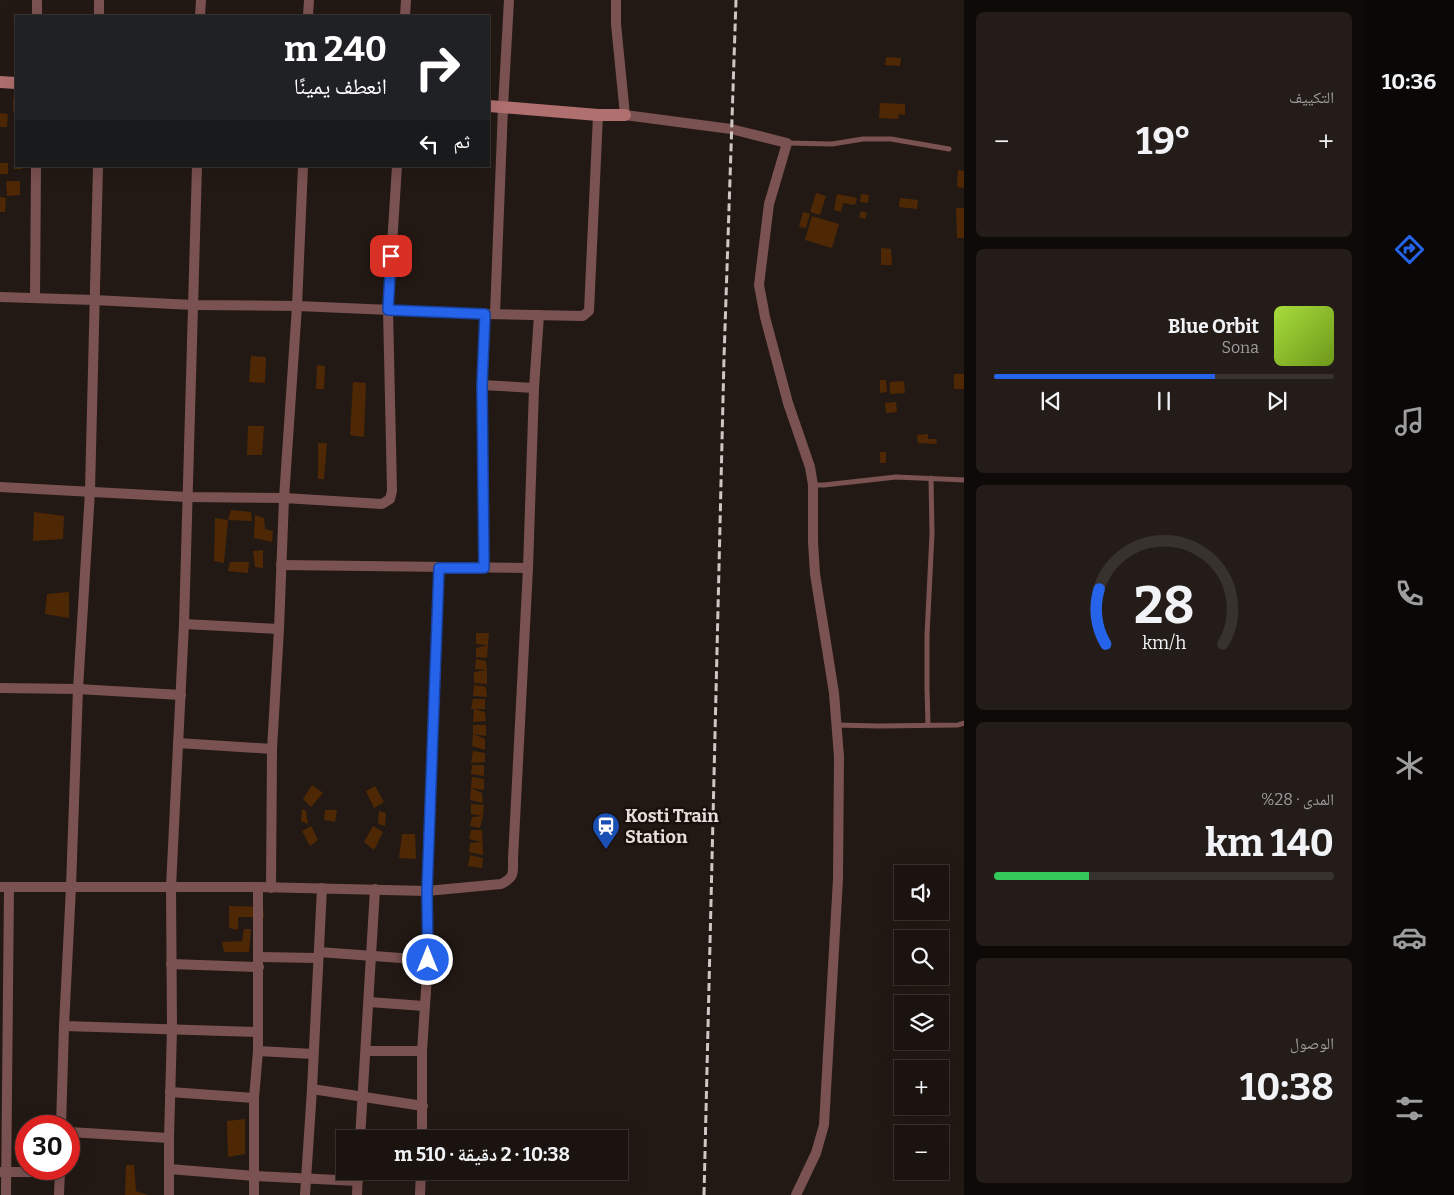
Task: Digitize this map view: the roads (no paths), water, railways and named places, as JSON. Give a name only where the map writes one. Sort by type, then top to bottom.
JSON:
[{"type":"street","points":[[37,0],[37,15]]},
{"type":"street","points":[[99,0],[99,15]]},
{"type":"street","points":[[200,15],[201,0]]},
{"type":"street","points":[[308,15],[309,0]]},
{"type":"street","points":[[405,15],[406,0]]},
{"type":"street","points":[[484,568],[482,385],[490,314],[509,0]]},
{"type":"street","points":[[616,0],[616,24],[624,115]]},
{"type":"street","points":[[0,82],[15,83]]},
{"type":"street","points":[[490,106],[598,115],[624,115],[731,129],[787,143],[769,204],[760,285],[765,317],[788,403],[810,467],[813,485],[815,574],[834,693],[839,757],[838,879],[824,1125],[816,1153],[796,1195]]},
{"type":"street","points":[[0,297],[193,305],[297,306],[583,316],[589,311],[598,115]]},
{"type":"street","points":[[35,298],[36,167]]},
{"type":"street","points":[[61,1115],[78,689],[90,491],[98,167]]},
{"type":"street","points":[[170,1195],[172,887],[184,624],[197,167]]},
{"type":"street","points":[[271,888],[272,749],[284,498],[297,306],[302,167]]},
{"type":"street","points":[[0,487],[187,497],[284,498],[382,504],[390,499],[392,491],[388,310],[397,167]]},
{"type":"street","points":[[6,1195],[3,1172],[5,887],[258,887],[427,891],[501,884],[509,880],[513,874],[528,568],[534,388],[539,315]]},
{"type":"street","points":[[482,385],[534,388]]},
{"type":"street","points":[[281,565],[528,568]]},
{"type":"street","points":[[422,1130],[422,1051],[428,960],[427,891],[439,568]]},
{"type":"street","points":[[184,624],[279,629]]},
{"type":"street","points":[[0,688],[78,689],[180,695]]},
{"type":"street","points":[[178,743],[272,749]]},
{"type":"street","points":[[254,1195],[254,1098],[258,1050],[258,887]]},
{"type":"street","points":[[305,1195],[322,888]]},
{"type":"street","points":[[361,1130],[375,889]]},
{"type":"street","points":[[171,964],[259,962],[319,955],[428,960]]},
{"type":"street","points":[[368,1002],[424,1006]]},
{"type":"street","points":[[64,1026],[258,1032]]},
{"type":"street","points":[[258,1050],[313,1054]]},
{"type":"street","points":[[366,1051],[422,1051]]},
{"type":"street","points":[[312,1089],[423,1106]]},
{"type":"street","points":[[170,1092],[254,1098]]},
{"type":"street","points":[[80,1133],[169,1138]]},
{"type":"street","points":[[169,1169],[306,1179],[336,1177]]},
{"type":"street","points":[[59,1195],[60,1180]]},
{"type":"street","points":[[357,1195],[358,1180]]},
{"type":"street","points":[[420,1195],[421,1180]]},
{"type":"lane","points":[[787,143],[832,144],[863,139],[891,140],[949,149]]},
{"type":"lane","points":[[813,485],[896,477],[964,480]]},
{"type":"lane","points":[[928,725],[926,688],[932,534],[931,478]]},
{"type":"lane","points":[[836,725],[958,725],[964,723]]},
{"type":"railway","points":[[704,1195],[724,358],[736,0]]},
{"type":"place","name":"Kosti Train Station","points":[[606,850]]}]
